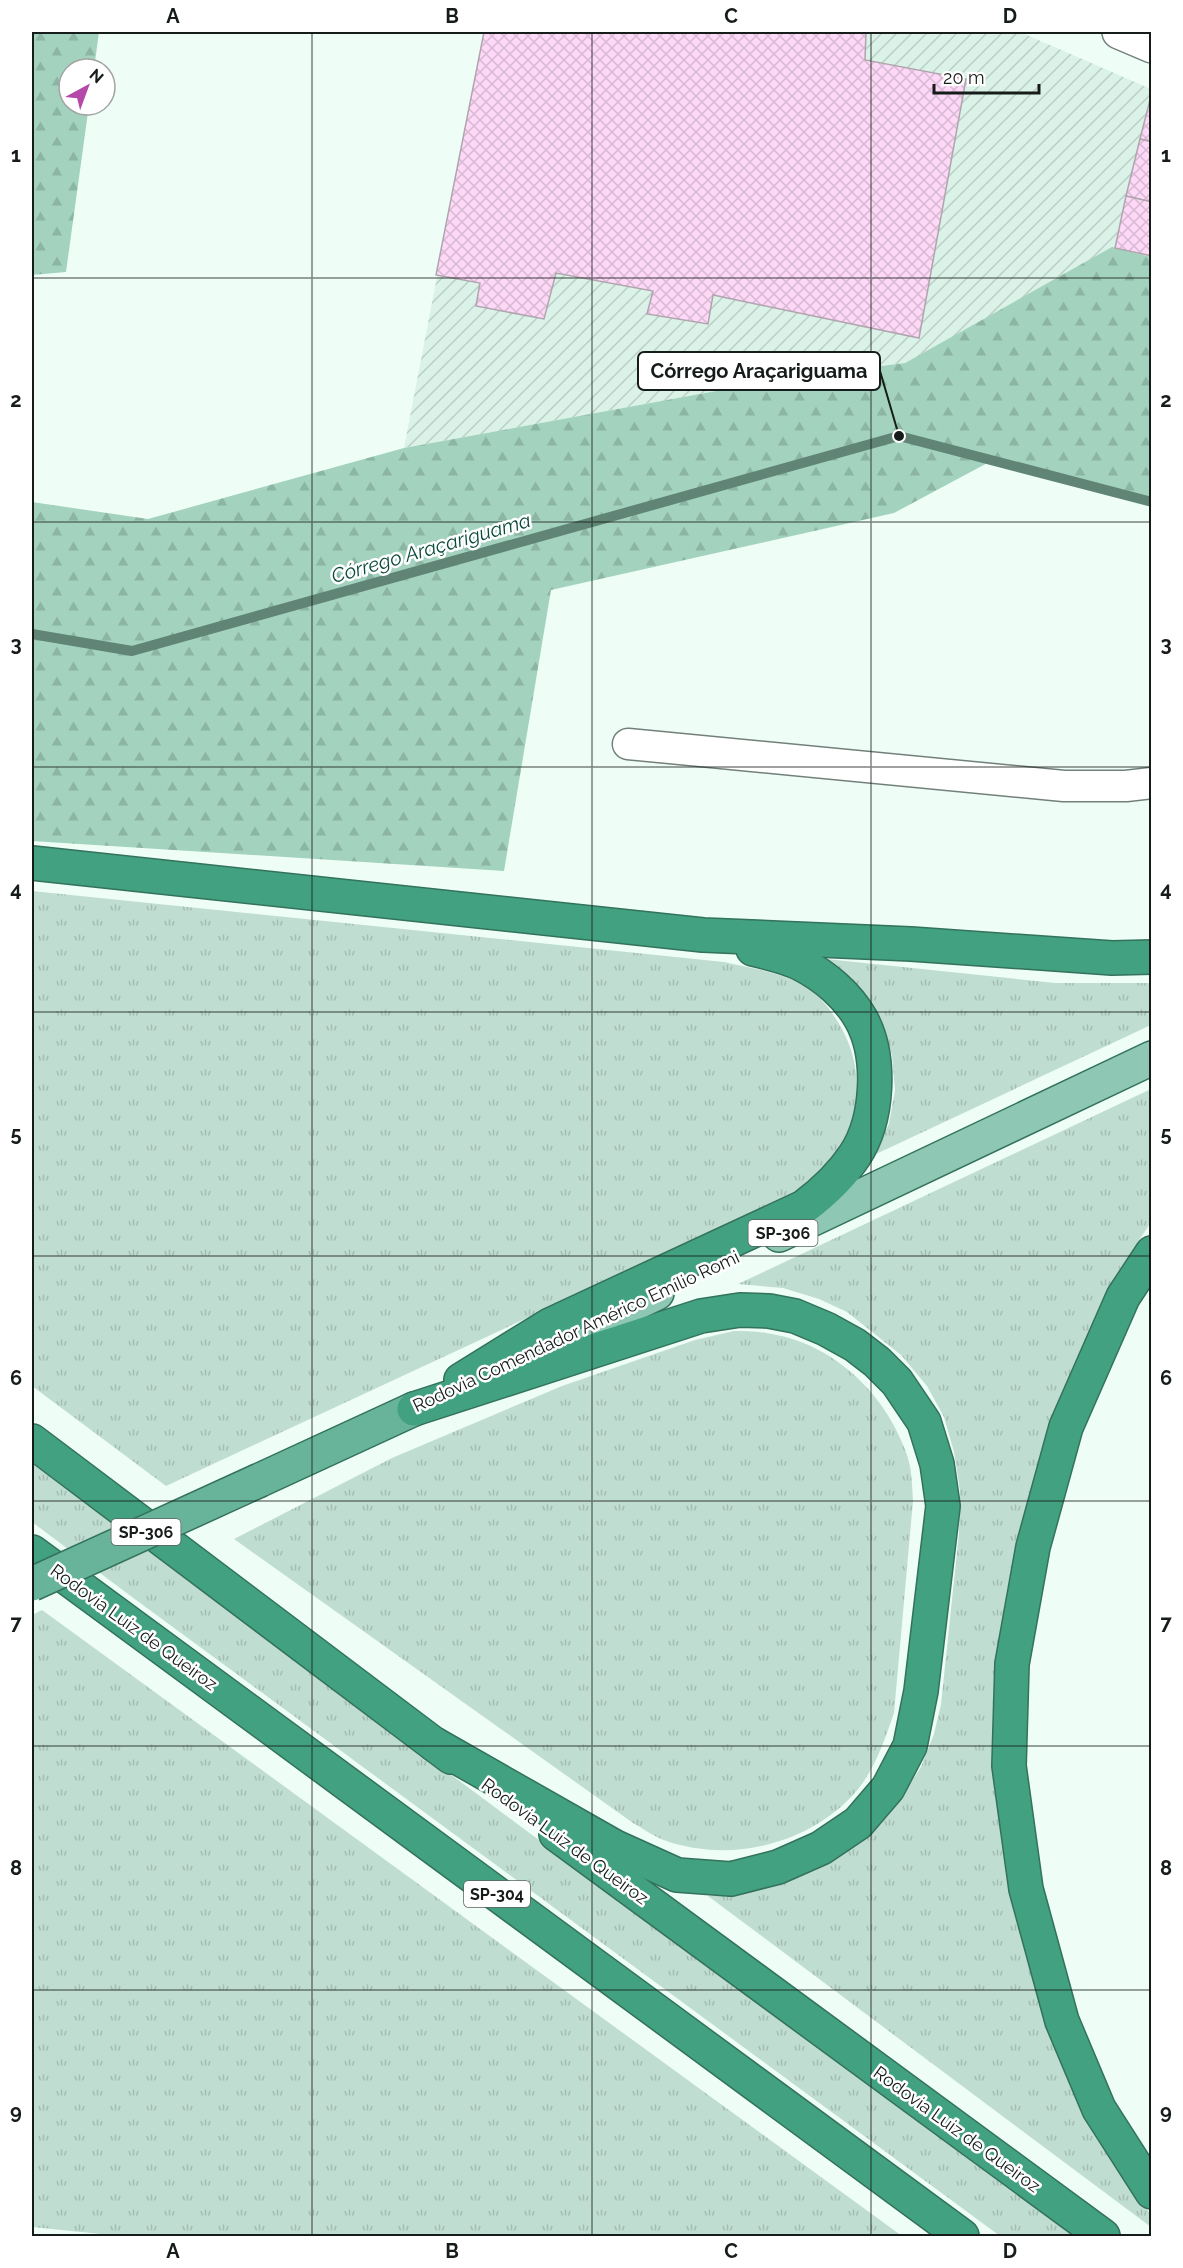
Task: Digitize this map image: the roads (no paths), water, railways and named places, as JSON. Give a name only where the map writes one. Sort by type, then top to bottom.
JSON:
[{"type":"highway","points":[[32,862],[703,935],[911,944],[1112,958],[1152,957]]},
{"type":"highway","points":[[414,1409],[550,1325],[804,1207],[831,1186],[856,1154],[869,1125],[875,1098],[871,1050],[862,1021],[846,999],[825,979],[801,964],[774,954],[703,935]]},
{"type":"highway","points":[[1152,1253],[1123,1297],[1066,1427],[1033,1547],[1012,1664],[1009,1766],[1026,1888],[1062,2021],[1099,2109],[1152,2193]]},
{"type":"highway","points":[[414,1409],[701,1316],[740,1310],[769,1311],[795,1316],[855,1345],[897,1382],[924,1422],[937,1464],[943,1506],[921,1691],[910,1746],[888,1788],[858,1823],[821,1848],[778,1867],[731,1879],[677,1875],[615,1847],[434,1744]]},
{"type":"highway","name":"Rodovia Comendador Américo Emílio Romi","points":[[32,1584],[414,1409]]},
{"type":"highway","name":"Rodovia Luiz de Queiroz","points":[[32,1441],[434,1744],[1103,2236]]},
{"type":"highway","name":"Rodovia Luiz de Queiroz","points":[[32,1552],[962,2236]]},
{"type":"main road","name":"Rodovia Comendador Américo Emílio Romi","points":[[414,1409],[1152,1058]]},
{"type":"street","points":[[1119,32],[1152,46]]},
{"type":"street","points":[[628,744],[1064,786],[1126,786],[1152,783]]},
{"type":"waterway","name":"Córrego Araçariguama","points":[[32,634],[132,651],[899,436],[1152,502]]},
{"type":"place","name":"Córrego Araçariguama","points":[[899,436]]}]
